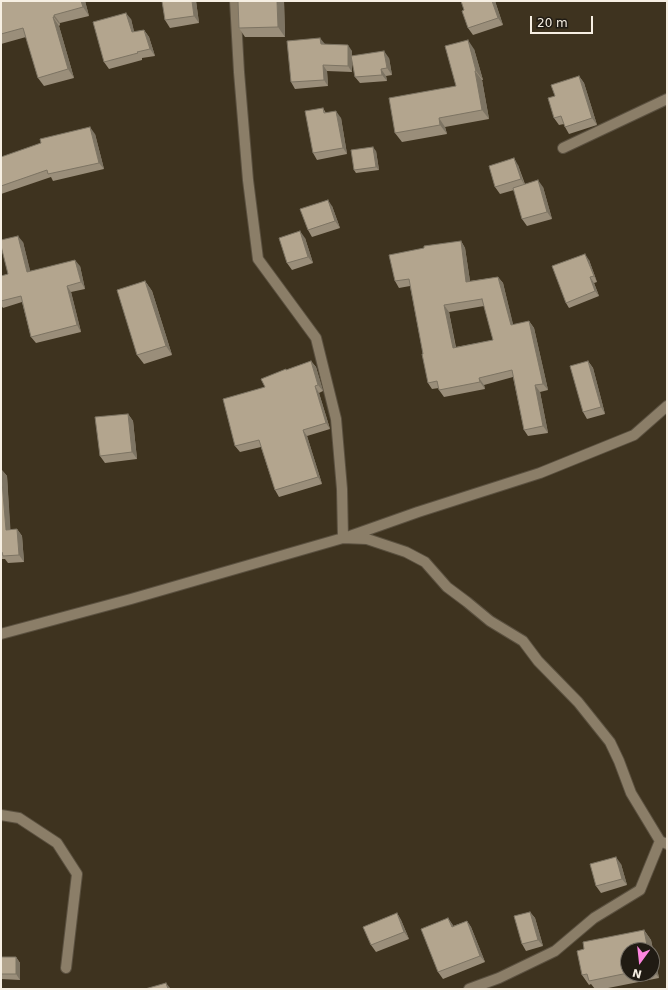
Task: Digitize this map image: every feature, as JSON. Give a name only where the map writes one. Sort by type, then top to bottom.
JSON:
[{"type":"street","points":[[236,1],[238,72],[248,180],[258,259],[316,338],[336,419],[342,489],[343,538]]},
{"type":"street","points":[[563,148],[667,99]]},
{"type":"street","points":[[1,634],[131,599],[343,538],[540,473],[634,435],[667,406]]},
{"type":"street","points":[[343,538],[367,539],[406,552],[425,562],[447,587],[490,621],[523,641],[538,661],[578,702],[610,742],[631,793],[664,842],[640,890],[594,918],[555,951],[499,978],[468,989]]},
{"type":"street","points":[[1,815],[19,818],[57,843],[77,874],[66,968]]},
{"type":"building","points":[[1,1],[81,1],[83,7],[54,15],[53,17],[68,69],[38,78],[23,28],[1,34]]},
{"type":"building","points":[[162,1],[192,1],[194,16],[165,20]]},
{"type":"building","points":[[238,1],[277,1],[278,27],[239,28]]},
{"type":"building","points":[[461,1],[492,1],[498,18],[468,28],[462,11],[464,10]]},
{"type":"building","points":[[126,13],[132,32],[144,30],[150,49],[104,62],[93,22]]},
{"type":"building","points":[[320,38],[321,44],[348,45],[348,66],[323,65],[324,80],[291,82],[287,41]]},
{"type":"building","points":[[468,40],[476,71],[482,110],[439,118],[440,125],[395,133],[389,98],[456,86],[445,46]]},
{"type":"building","points":[[384,51],[387,68],[381,69],[382,75],[355,77],[351,56]]},
{"type":"building","points":[[579,76],[592,118],[565,127],[561,116],[554,118],[548,98],[555,96],[551,85]]},
{"type":"building","points":[[323,108],[324,113],[336,111],[343,148],[313,153],[305,111]]},
{"type":"building","points":[[90,127],[99,163],[48,174],[47,170],[1,186],[1,157],[41,143],[40,139]]},
{"type":"building","points":[[373,147],[376,167],[354,170],[351,150]]},
{"type":"building","points":[[514,158],[521,179],[495,187],[489,166]]},
{"type":"building","points":[[538,180],[547,212],[522,219],[513,188]]},
{"type":"building","points":[[328,200],[335,221],[308,230],[300,209]]},
{"type":"building","points":[[300,231],[308,257],[287,263],[279,238]]},
{"type":"building","points":[[18,236],[27,272],[75,260],[81,282],[67,286],[77,325],[31,337],[21,296],[1,301],[1,276],[8,274],[1,246],[1,240]]},
{"type":"building","points":[[461,241],[466,282],[498,277],[511,325],[529,321],[543,384],[535,385],[543,426],[524,430],[512,370],[479,378],[480,382],[439,390],[437,381],[428,383],[409,279],[395,281],[389,255],[424,248],[424,246]],"holes":[[[482,299],[493,340],[453,348],[444,305]]]},
{"type":"building","points":[[585,254],[594,276],[590,277],[595,291],[566,303],[552,266]]},
{"type":"building","points":[[145,281],[166,346],[137,355],[117,290]]},
{"type":"building","points":[[311,361],[318,385],[315,386],[326,423],[303,430],[318,477],[275,490],[259,440],[235,446],[223,399],[265,387],[261,379]]},
{"type":"building","points":[[588,361],[601,407],[583,412],[570,366]]},
{"type":"building","points":[[128,414],[132,452],[100,456],[95,417]]},
{"type":"building","points":[[1,469],[6,530],[17,529],[19,555],[3,556],[1,552]]},
{"type":"building","points":[[616,857],[622,879],[596,886],[590,864]]},
{"type":"building","points":[[530,912],[538,940],[522,944],[514,916]]},
{"type":"building","points":[[397,913],[404,932],[371,945],[363,927]]},
{"type":"building","points":[[448,918],[452,927],[467,921],[480,956],[438,972],[421,929]]},
{"type":"building","points":[[644,930],[646,942],[620,942],[620,975],[589,981],[587,974],[582,975],[577,951],[584,949],[583,942]]},
{"type":"building","points":[[1,957],[16,957],[16,974],[1,974]]},
{"type":"building","points":[[166,983],[168,989],[145,989]]}]
